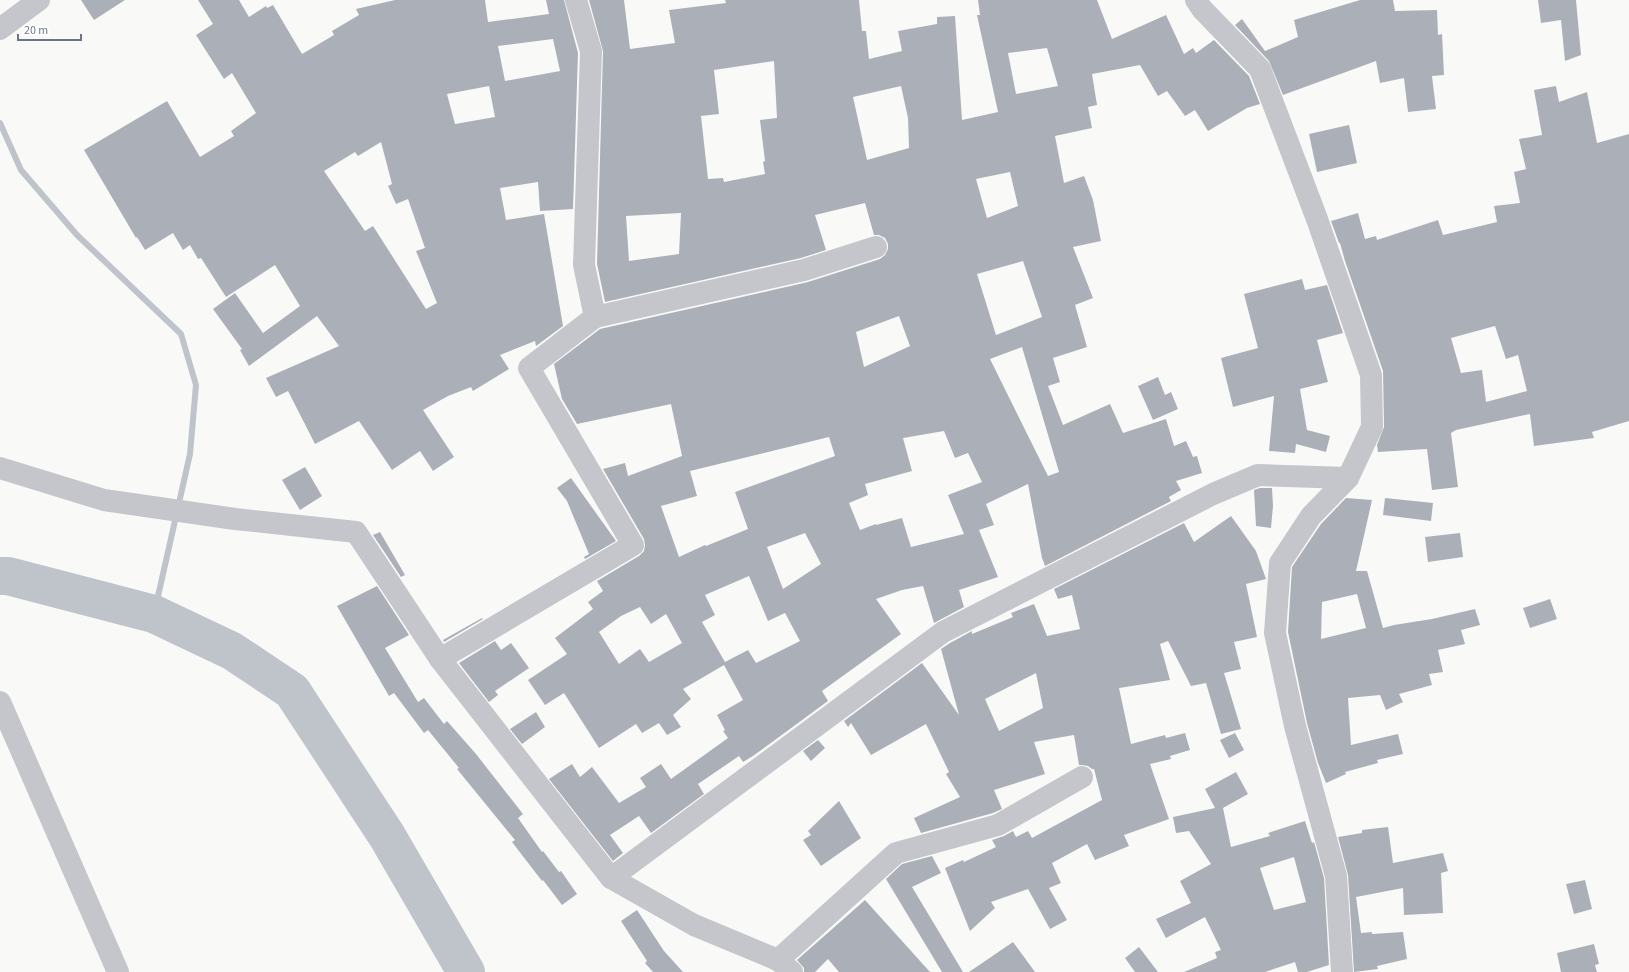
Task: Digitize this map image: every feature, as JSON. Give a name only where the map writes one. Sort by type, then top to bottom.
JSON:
[{"type":"street","points":[[6,25],[39,0]]},
{"type":"street","points":[[576,0],[591,51],[584,265],[595,317]]},
{"type":"street","points":[[1196,0],[1202,10],[1260,69],[1317,218],[1371,375],[1372,427],[1348,478],[1311,516],[1280,563],[1275,633],[1295,726],[1336,876],[1342,972]]},
{"type":"street","points":[[440,660],[632,545],[529,368],[595,317],[804,270],[876,247]]},
{"type":"street","points":[[0,468],[104,500],[235,519],[356,532],[440,660],[611,878],[694,925],[785,966],[896,853],[998,825],[1082,777]]},
{"type":"street","points":[[611,878],[943,632],[1213,494],[1258,475],[1348,478]]},
{"type":"street","points":[[0,702],[118,972]]},
{"type":"building","points":[[81,0],[125,0],[94,20]]},
{"type":"building","points":[[198,0],[239,0],[249,17],[266,6],[267,8],[273,5],[302,54],[334,35],[332,31],[359,15],[356,9],[395,0],[485,0],[488,22],[549,14],[546,0],[564,0],[578,53],[573,209],[540,211],[538,182],[500,188],[506,220],[544,214],[563,326],[536,346],[535,341],[500,355],[509,369],[473,391],[471,387],[448,396],[423,410],[454,457],[433,471],[420,451],[392,470],[359,421],[315,444],[288,391],[276,397],[266,378],[339,346],[317,316],[249,366],[240,350],[242,349],[213,309],[235,293],[263,333],[300,306],[275,265],[226,297],[201,258],[198,259],[190,245],[183,250],[173,233],[145,250],[137,237],[136,238],[84,150],[167,101],[200,157],[234,136],[231,131],[256,113],[232,73],[224,79],[196,35],[213,24]],"holes":[[[553,39],[560,71],[505,81],[498,46]],[[489,86],[495,117],[455,124],[447,94]],[[381,142],[392,184],[388,186],[396,204],[408,199],[425,248],[416,251],[437,303],[426,309],[373,226],[365,231],[324,171],[355,152],[358,156]]]},
{"type":"building","points":[[589,0],[624,0],[630,49],[675,43],[669,10],[726,3],[725,0],[859,0],[862,31],[866,31],[869,59],[902,51],[898,31],[937,24],[937,17],[955,16],[962,120],[998,112],[977,15],[980,15],[978,0],[1097,0],[1112,39],[1166,15],[1184,54],[1193,48],[1196,53],[1214,40],[1249,76],[1260,104],[1247,108],[1208,131],[1195,110],[1185,116],[1167,91],[1158,96],[1140,65],[1092,74],[1097,105],[1088,107],[1092,128],[1055,136],[1064,183],[1084,176],[1093,200],[1101,241],[1073,247],[1093,298],[1075,305],[1087,347],[1053,358],[1060,382],[1048,386],[1063,425],[1110,404],[1123,433],[1166,419],[1174,446],[1186,441],[1193,457],[1197,456],[1202,473],[1176,481],[1181,490],[1169,497],[1171,501],[1045,566],[1042,558],[1028,484],[986,504],[994,525],[979,530],[998,577],[959,590],[964,607],[934,623],[923,586],[902,590],[876,599],[901,634],[822,691],[828,701],[753,756],[743,762],[739,756],[698,784],[704,794],[651,833],[639,816],[610,835],[623,853],[613,861],[549,779],[572,764],[580,777],[592,767],[619,803],[646,787],[640,778],[661,764],[671,779],[728,738],[723,731],[725,730],[717,715],[743,700],[724,665],[683,689],[691,699],[673,715],[681,727],[667,735],[659,723],[642,733],[636,724],[599,748],[564,693],[545,705],[528,680],[567,654],[555,638],[593,609],[588,602],[603,591],[597,581],[639,556],[644,551],[644,539],[603,469],[625,463],[628,476],[682,456],[671,404],[577,424],[562,399],[554,364],[600,329],[808,282],[880,259],[885,255],[888,249],[888,244],[885,238],[879,235],[874,235],[865,203],[815,215],[826,250],[801,258],[605,302],[597,264],[603,51]],"holes":[[[1047,48],[1058,86],[1016,94],[1008,53]],[[774,61],[777,118],[760,120],[765,174],[724,182],[723,178],[708,179],[701,116],[719,114],[714,70]],[[901,86],[908,118],[909,148],[867,160],[853,97]],[[1010,172],[1018,206],[987,218],[976,179]],[[681,213],[679,254],[629,261],[626,216]],[[1023,261],[1042,317],[996,335],[977,274]],[[899,316],[910,346],[864,367],[856,332]],[[1022,347],[1059,472],[1048,476],[990,359]],[[944,431],[955,458],[968,453],[982,482],[948,495],[964,534],[911,547],[902,518],[876,524],[860,530],[849,503],[868,495],[865,484],[912,471],[903,438]],[[829,437],[835,456],[735,492],[748,529],[706,546],[705,545],[679,557],[661,506],[697,496],[690,471]],[[805,533],[821,564],[783,589],[767,547]],[[749,576],[768,621],[785,613],[800,641],[756,663],[748,650],[725,662],[702,622],[715,615],[705,595]],[[640,607],[651,624],[666,614],[682,643],[649,662],[640,649],[619,664],[599,632],[621,616]]]},
{"type":"building","points":[[1360,0],[1393,0],[1395,11],[1437,10],[1438,35],[1442,34],[1444,75],[1432,76],[1436,109],[1408,112],[1404,78],[1380,83],[1376,61],[1283,95],[1269,61],[1235,25],[1242,19],[1265,51],[1298,37],[1294,20]]},
{"type":"building","points":[[1538,0],[1576,0],[1581,55],[1565,61],[1561,20],[1541,23]]},
{"type":"building","points":[[1556,86],[1559,102],[1587,92],[1597,143],[1629,134],[1629,421],[1592,432],[1594,438],[1534,446],[1530,414],[1456,430],[1451,433],[1458,487],[1432,490],[1427,449],[1378,452],[1377,445],[1384,427],[1383,371],[1340,243],[1331,221],[1358,213],[1365,239],[1376,236],[1377,240],[1438,220],[1443,235],[1497,222],[1494,206],[1520,203],[1514,172],[1526,169],[1519,139],[1542,135],[1534,90]],"holes":[[[1495,326],[1506,359],[1518,355],[1527,391],[1486,402],[1482,370],[1461,373],[1451,338]]]},
{"type":"building","points":[[1349,125],[1357,163],[1317,172],[1309,134]]},
{"type":"building","points":[[1302,279],[1305,290],[1327,285],[1343,333],[1317,340],[1328,382],[1300,389],[1307,430],[1330,436],[1326,452],[1296,444],[1295,453],[1269,451],[1274,396],[1233,407],[1221,358],[1258,348],[1244,294]]},
{"type":"building","points":[[1158,377],[1165,395],[1171,392],[1178,409],[1153,420],[1138,386]]},
{"type":"building","points":[[305,467],[322,496],[300,510],[282,480]]},
{"type":"building","points":[[571,478],[616,541],[585,559],[584,557],[589,554],[567,501],[557,488]]},
{"type":"building","points":[[1260,488],[1272,488],[1273,506],[1271,528],[1256,526],[1254,490]]},
{"type":"building","points":[[1346,498],[1372,500],[1356,571],[1367,571],[1383,628],[1475,609],[1480,625],[1461,630],[1465,644],[1438,650],[1443,672],[1429,674],[1432,685],[1399,694],[1403,702],[1386,710],[1380,695],[1348,698],[1351,745],[1398,734],[1403,754],[1377,760],[1378,763],[1345,772],[1346,774],[1326,783],[1318,763],[1307,723],[1288,632],[1292,567],[1321,524]],"holes":[[[1357,594],[1366,628],[1321,639],[1322,602]]]},
{"type":"building","points":[[1385,498],[1433,503],[1431,521],[1383,515]]},
{"type":"building","points":[[1231,516],[1256,551],[1266,579],[1246,584],[1257,637],[1234,642],[1241,669],[1224,673],[1241,729],[1221,734],[1206,683],[1191,686],[1168,641],[1160,644],[1170,680],[1119,688],[1131,744],[1165,735],[1166,738],[1185,733],[1190,750],[1170,756],[1171,759],[1150,764],[1169,819],[1124,835],[1129,846],[1095,860],[1087,844],[1052,863],[1061,883],[1049,888],[1067,920],[1050,929],[1028,889],[991,902],[995,908],[970,931],[945,868],[963,860],[964,862],[996,847],[992,840],[1013,831],[1016,837],[1028,831],[1032,838],[1102,800],[1094,769],[1088,766],[1079,765],[1074,735],[1034,742],[1045,774],[994,790],[1002,809],[993,813],[921,833],[914,818],[960,797],[946,774],[949,772],[926,724],[871,755],[851,723],[848,727],[844,721],[922,663],[959,715],[941,649],[972,631],[972,634],[1013,617],[1011,613],[1034,604],[1047,636],[1080,629],[1072,595],[1058,599],[1054,589],[1184,523],[1194,542]],"holes":[[[1036,673],[1043,708],[999,731],[985,699]]]},
{"type":"building","points":[[380,532],[405,575],[401,577],[373,535]]},
{"type":"building","points":[[1460,533],[1463,557],[1428,562],[1425,537]]},
{"type":"building","points":[[377,586],[409,635],[385,648],[418,702],[424,698],[444,724],[447,721],[476,754],[523,814],[518,818],[542,852],[543,851],[559,872],[561,871],[577,894],[562,905],[512,842],[515,840],[457,769],[459,768],[428,730],[424,733],[394,693],[389,696],[337,606]]},
{"type":"building","points":[[1550,599],[1557,619],[1530,628],[1523,608]]},
{"type":"building","points":[[482,618],[483,619],[444,642],[443,640]]},
{"type":"building","points":[[495,641],[501,650],[511,643],[529,668],[495,691],[498,695],[489,702],[459,663]]},
{"type":"building","points":[[536,712],[545,727],[522,744],[510,729]]},
{"type":"building","points":[[1235,733],[1244,750],[1229,758],[1220,740]]},
{"type":"building","points":[[818,740],[825,748],[811,761],[803,751]]},
{"type":"building","points":[[1236,772],[1248,794],[1223,808],[1231,847],[1270,836],[1268,833],[1305,821],[1312,843],[1314,842],[1324,878],[1329,965],[1307,972],[1298,972],[1295,962],[1265,972],[1184,972],[1217,958],[1215,952],[1221,950],[1205,917],[1166,938],[1156,919],[1191,903],[1180,881],[1211,864],[1189,831],[1176,833],[1173,817],[1215,808],[1205,789]],"holes":[[[1294,857],[1306,902],[1274,910],[1260,868]]]},
{"type":"building","points":[[839,801],[861,838],[821,866],[803,840],[811,835],[808,831]]},
{"type":"building","points":[[1388,827],[1393,863],[1443,853],[1448,871],[1441,873],[1443,913],[1404,915],[1403,888],[1356,897],[1361,933],[1372,932],[1372,934],[1403,932],[1407,959],[1377,966],[1378,969],[1354,972],[1348,875],[1338,837],[1362,833],[1362,830]]},
{"type":"building","points":[[932,856],[941,873],[912,887],[963,972],[942,972],[886,879],[902,864]]},
{"type":"building","points":[[1585,880],[1592,909],[1574,914],[1566,884]]},
{"type":"building","points":[[865,900],[930,972],[839,972],[828,959],[815,972],[804,972],[804,968],[797,960]]},
{"type":"building","points":[[637,910],[664,951],[683,972],[653,972],[645,963],[647,961],[621,921]]},
{"type":"building","points":[[1013,942],[1035,972],[969,972]]},
{"type":"building","points":[[1594,944],[1599,964],[1595,965],[1597,972],[1561,972],[1557,953]]},
{"type":"building","points":[[1139,947],[1158,972],[1135,972],[1125,958]]},
{"type":"waterway","points":[[0,123],[21,170],[77,235],[181,334],[196,385],[190,454],[154,614]]},
{"type":"waterway","points":[[0,576],[8,576],[154,614],[232,651],[292,691],[387,836],[466,972]]}]
